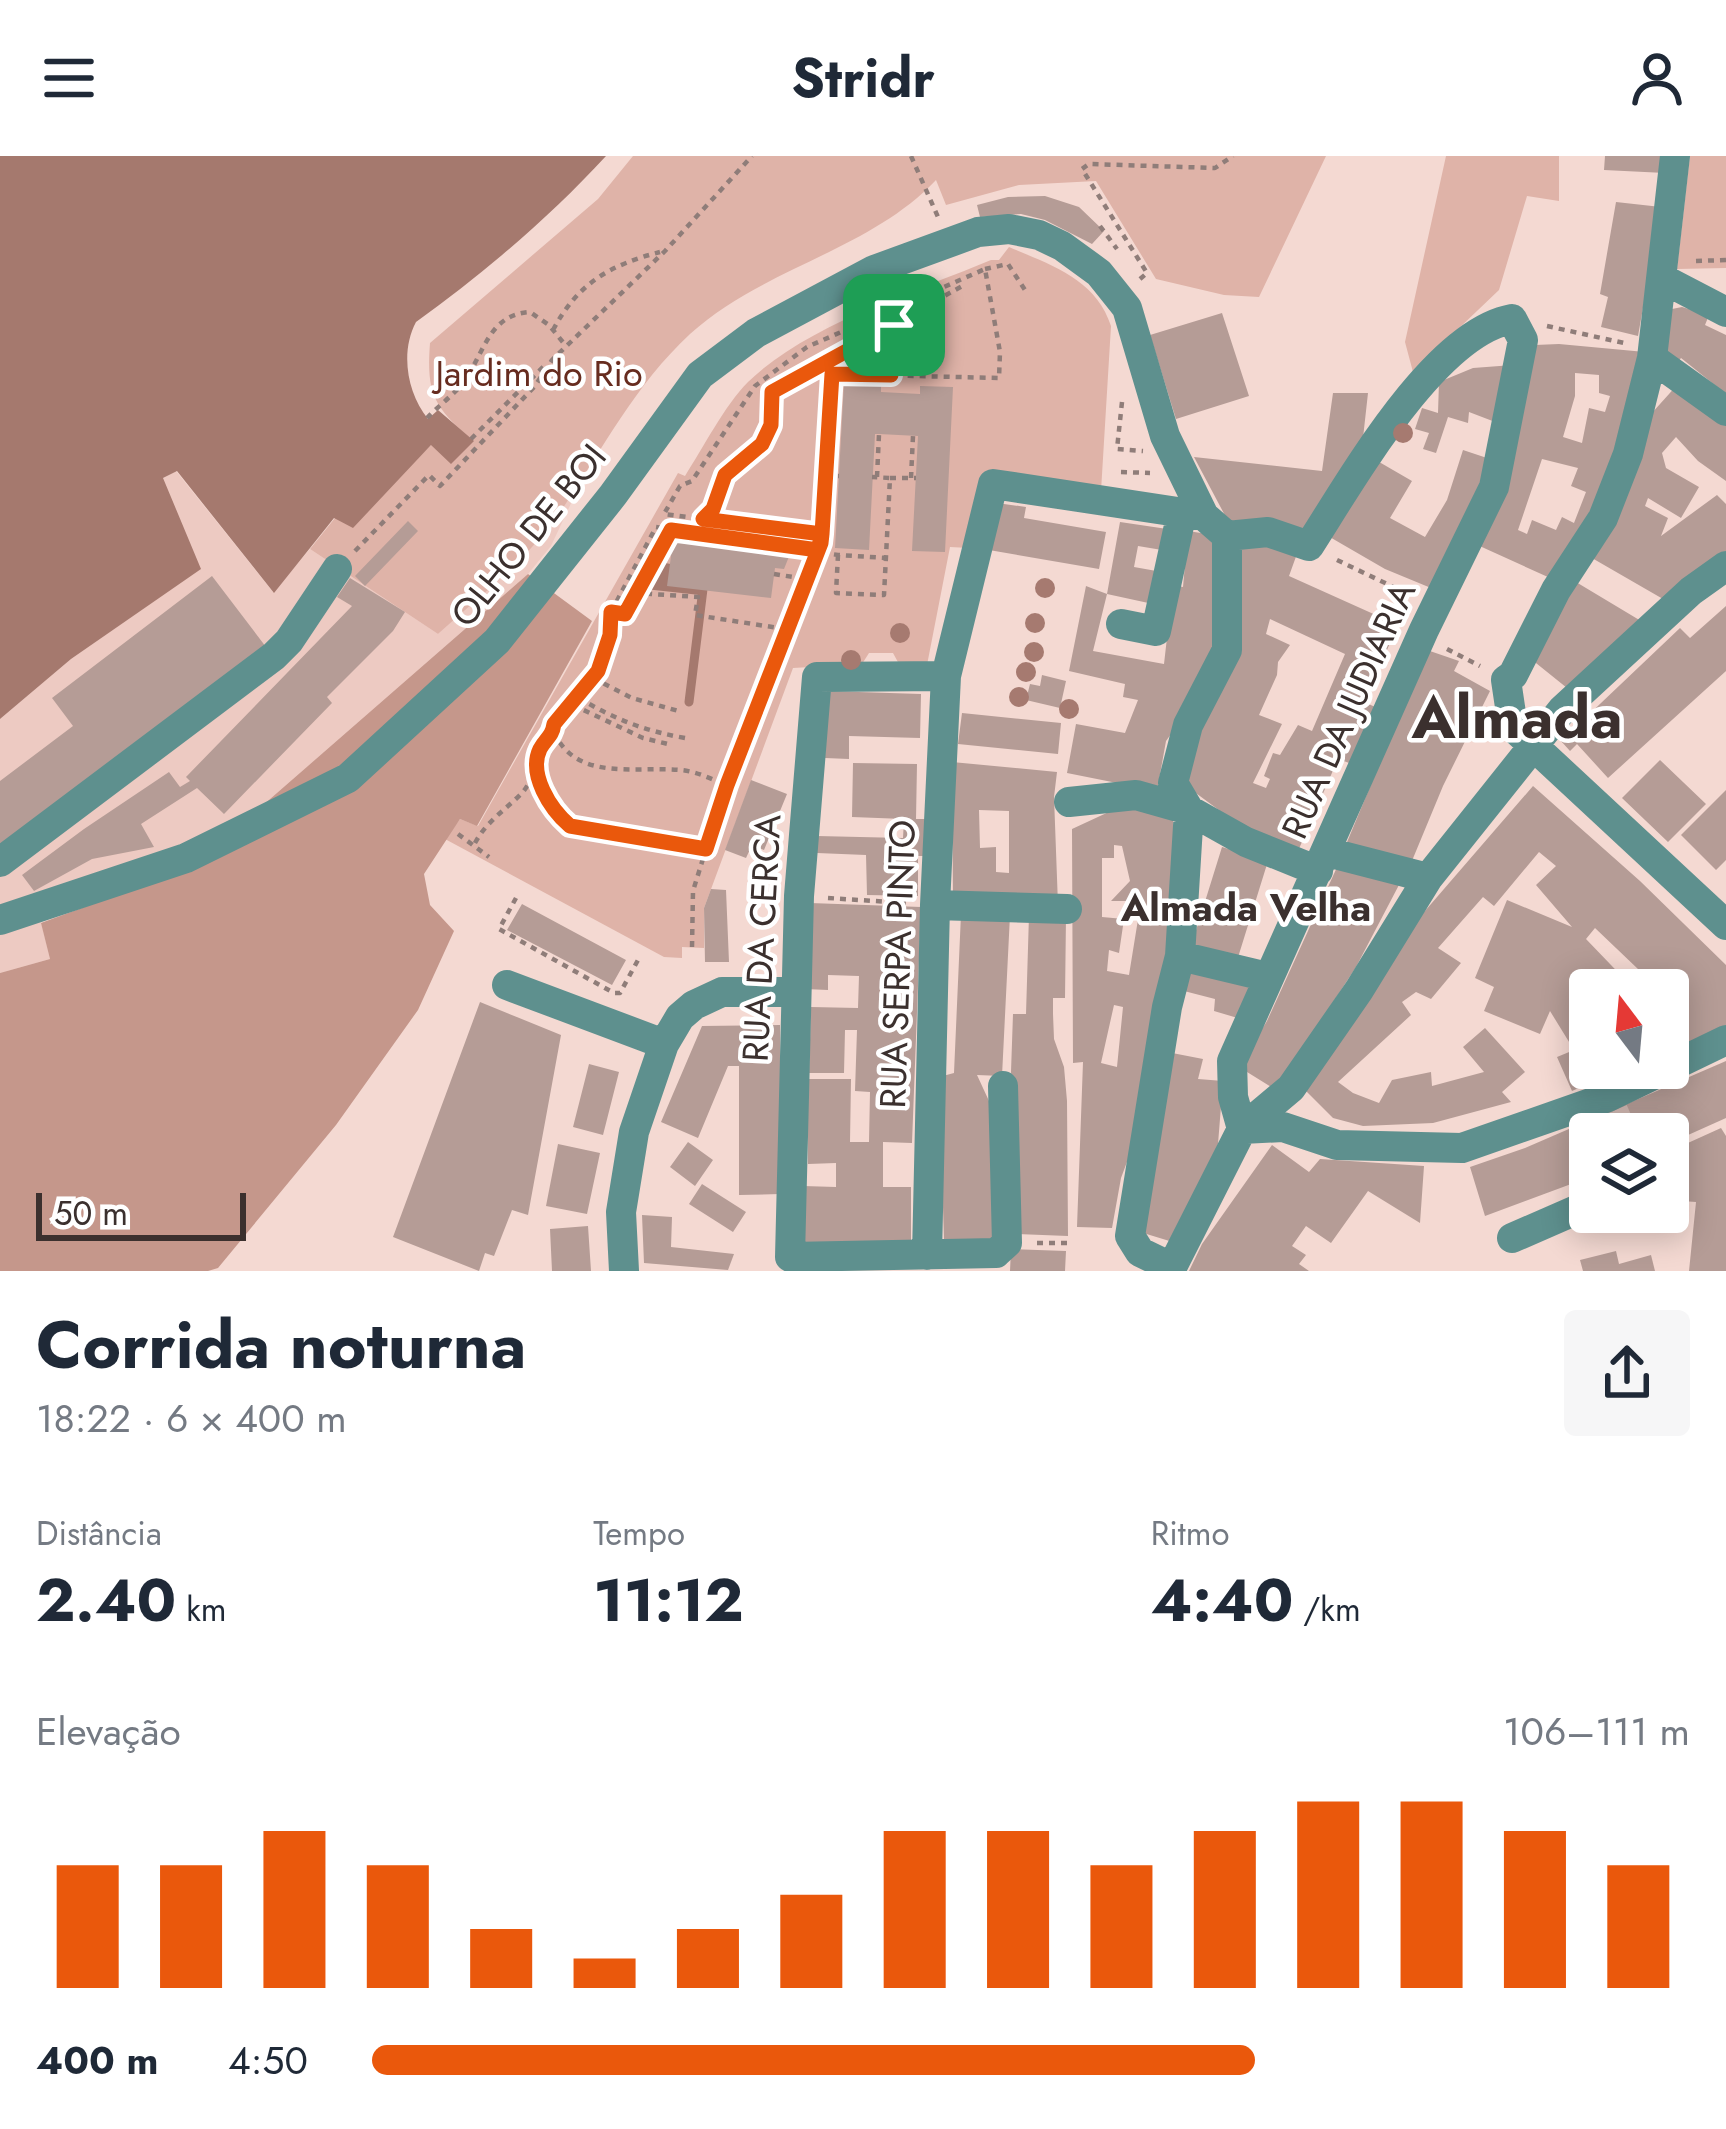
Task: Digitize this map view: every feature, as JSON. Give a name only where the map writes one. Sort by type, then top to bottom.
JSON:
[{"type":"street","points":[[1676,156],[1652,358],[1633,439],[1603,518],[1506,680],[1511,724],[1714,896],[1726,925]]},
{"type":"street","name":"OLHO DE BOI","points":[[0,920],[186,858],[348,778],[497,641],[700,375],[756,333],[874,271],[978,232],[1010,229],[1062,246],[1099,273],[1127,308],[1165,436],[1204,521]]},
{"type":"street","points":[[1661,278],[1726,312]]},
{"type":"street","points":[[1204,521],[1309,545],[1388,424],[1438,366],[1470,337],[1494,322],[1512,319]]},
{"type":"street","name":"RUA DA JUDIARIA","points":[[1242,1129],[1233,1096],[1232,1061],[1435,607],[1494,487],[1523,340],[1512,319]]},
{"type":"street","points":[[1652,358],[1726,411]]},
{"type":"street","name":"RUA SERPA PINTO","points":[[926,1255],[946,676],[993,484],[1204,521]]},
{"type":"street","points":[[1121,624],[1156,631],[1204,521]]},
{"type":"street","points":[[1204,521],[1226,650],[1188,725],[1173,783],[1189,810],[1180,956],[1167,1006],[1130,1236],[1140,1252],[1170,1269],[1242,1129],[1291,1088],[1428,878],[1562,710],[1690,591],[1726,566]]},
{"type":"street","points":[[0,862],[274,656],[337,569]]},
{"type":"street","name":"RUA DA CERCA","points":[[866,1264],[790,1257],[794,992],[817,677],[946,676]]},
{"type":"street","points":[[1069,802],[1136,795],[1189,810],[1246,842],[1323,862],[1428,878]]},
{"type":"street","points":[[935,905],[1067,909]]},
{"type":"street","points":[[1180,956],[1268,977]]},
{"type":"street","points":[[506,985],[664,1044]]},
{"type":"street","points":[[624,1271],[621,1212],[631,1152],[664,1044],[686,1010],[713,994],[794,992]]},
{"type":"street","points":[[1242,1129],[1283,1126],[1337,1145],[1462,1148],[1610,1104],[1726,1040]]},
{"type":"street","points":[[866,1264],[926,1255],[997,1262],[1007,1243],[1003,1086]]},
{"type":"street","points":[[1512,1238],[1569,1213]]},
{"type":"path","points":[[471,439],[664,251],[752,156]]},
{"type":"path","points":[[911,156],[942,226]]},
{"type":"path","points":[[1147,273],[1082,170],[1089,164],[1215,167],[1233,156]]},
{"type":"path","points":[[554,330],[567,304],[595,277],[619,264],[664,251]]},
{"type":"path","points":[[822,534],[664,514],[680,486],[692,481],[755,386],[807,347],[985,269],[1008,264],[1028,293]]},
{"type":"path","points":[[692,947],[693,891],[706,849],[822,534],[832,374],[999,378],[1000,352],[985,269]]},
{"type":"path","points":[[703,519],[713,509],[725,475],[762,444],[771,425],[772,392],[966,284]]},
{"type":"path","points":[[427,418],[466,380],[483,344],[506,318],[530,313],[554,330],[566,346]]},
{"type":"path","points":[[1512,319],[1640,346],[1652,358]]},
{"type":"path","points":[[891,375],[894,325]]},
{"type":"path","points":[[337,569],[429,475],[440,486],[536,386],[552,360]]},
{"type":"path","points":[[879,434],[875,477],[890,478],[913,478],[913,436]]},
{"type":"path","points":[[1121,472],[1153,473],[1152,468]]},
{"type":"path","points":[[826,476],[839,476]]},
{"type":"path","points":[[838,556],[836,593],[884,596],[890,478]]},
{"type":"path","points":[[727,785],[688,770],[608,769],[574,760],[562,751],[554,733],[554,724],[593,678],[606,652],[611,612],[656,527],[838,556],[886,558]]},
{"type":"path","points":[[611,612],[625,614],[671,530]]},
{"type":"path","points":[[1309,545],[1435,607]]},
{"type":"path","points":[[656,557],[670,559]]},
{"type":"path","points":[[774,574],[806,579]]},
{"type":"path","points":[[636,593],[698,597],[695,615],[785,629]]},
{"type":"path","points":[[1422,637],[1506,680]]},
{"type":"path","points":[[593,678],[632,698],[682,712]]},
{"type":"path","points":[[578,698],[646,731],[685,738]]},
{"type":"path","points":[[573,705],[625,731],[672,745]]},
{"type":"path","points":[[475,843],[482,829],[521,794],[536,770],[541,748],[554,733]]},
{"type":"path","points":[[536,770],[555,814],[570,826],[706,849]]},
{"type":"path","points":[[458,834],[489,856]]},
{"type":"path","points":[[799,896],[935,905]]},
{"type":"path","points":[[516,898],[499,929],[614,993],[620,993],[638,960],[642,962]]},
{"type":"shaded area","points":[[0,156],[606,156],[515,244],[416,322],[407,359],[415,397],[428,419],[438,410],[474,441],[451,464],[431,445],[353,528],[334,518],[274,593],[177,471],[163,478],[201,569],[71,659],[0,719]]},
{"type":"shaded area","points":[[176,471],[273,592],[310,549],[438,634],[522,558],[574,497],[551,546],[528,574],[191,868],[41,922],[50,959],[0,973],[0,719],[71,659],[200,569],[162,479]]},
{"type":"shaded area","points":[[660,562],[712,572],[700,595],[645,589]]},
{"type":"shaded area","points":[[528,574],[592,621],[477,826],[460,819],[424,874],[430,905],[454,931],[418,1010],[336,1125],[218,1268],[0,1271],[0,973],[50,959],[41,923],[191,868]]},
{"type":"green space","name":"Jardim do Rio","points":[[633,156],[1326,156],[1259,297],[1224,295],[1156,279],[1096,181],[1019,185],[946,205],[936,180],[880,225],[750,292],[690,334],[636,396],[534,545],[438,634],[310,549],[335,518],[394,481],[432,444],[473,441],[436,399],[430,343],[598,199]]},
{"type":"green space","points":[[1446,156],[1559,156],[1559,201],[1527,196],[1499,290],[1413,372],[1405,342]]},
{"type":"green space","points":[[1690,156],[1726,156],[1726,268],[1677,269]]},
{"type":"green space","points":[[1009,247],[1083,285],[1095,296],[1111,326],[1101,491],[983,477],[969,548],[950,547],[927,665],[899,664],[893,653],[869,653],[862,664],[793,668],[704,908],[704,948],[682,947],[682,958],[664,957],[445,839],[460,819],[478,826],[678,473],[685,476],[739,391],[773,361],[831,326],[999,260]]},
{"type":"building","points":[[1605,156],[1666,156],[1665,173],[1604,170]]},
{"type":"building","points":[[1045,196],[1079,207],[1104,231],[1092,244],[1045,220],[1021,214],[980,217],[977,205],[1008,197]]},
{"type":"building","points":[[1616,202],[1661,207],[1638,336],[1601,327],[1608,297],[1600,294]]},
{"type":"building","points":[[1672,309],[1709,315],[1705,325],[1726,335],[1726,394],[1681,358],[1674,367],[1654,351]]},
{"type":"building","points":[[1222,313],[1249,396],[1176,419],[1150,335]]},
{"type":"building","points":[[1535,345],[1645,352],[1627,443],[1559,582],[1473,543]],"holes":[[[1575,373],[1599,375],[1599,393],[1610,396],[1605,412],[1589,408],[1582,443],[1563,437],[1575,396]],[[1542,459],[1578,468],[1571,486],[1586,492],[1574,523],[1562,517],[1556,530],[1532,520],[1527,534],[1518,530]]]},
{"type":"building","points":[[1513,365],[1503,425],[1469,412],[1468,423],[1448,417],[1436,453],[1423,449],[1429,433],[1415,429],[1422,408],[1438,413],[1439,382],[1473,368]]},
{"type":"building","points":[[844,382],[881,384],[881,392],[920,394],[920,386],[953,387],[945,552],[912,551],[918,436],[879,434],[875,434],[869,550],[835,548]]},
{"type":"building","points":[[1678,384],[1726,424],[1726,481],[1676,437],[1662,453],[1666,468],[1699,487],[1681,518],[1648,498],[1645,506],[1668,518],[1661,536],[1717,495],[1726,504],[1726,551],[1663,599],[1585,554],[1651,414]]},
{"type":"building","points":[[1333,393],[1368,393],[1362,447],[1322,518],[1302,529],[1229,523],[1194,457],[1322,471]]},
{"type":"building","points":[[1463,450],[1493,460],[1431,588],[1385,569],[1328,536],[1374,459],[1412,481],[1390,518],[1425,537],[1447,500]]},
{"type":"building","points":[[997,503],[1026,507],[1024,518],[1106,532],[1099,569],[989,550]]},
{"type":"building","points":[[408,521],[418,531],[365,586],[355,576]]},
{"type":"building","points":[[1120,522],[1174,530],[1168,551],[1138,546],[1134,567],[1162,572],[1153,604],[1107,594]]},
{"type":"building","points":[[1188,531],[1220,536],[1218,639],[1189,709],[1166,741],[1157,791],[1067,773],[1076,724],[1125,733],[1138,700],[1123,697],[1125,684],[1069,671],[1086,586],[1107,594],[1093,651],[1164,664],[1173,585],[1183,587]]},
{"type":"building","points":[[673,539],[790,554],[784,569],[775,568],[771,598],[667,586],[671,556],[665,554]]},
{"type":"building","points":[[1239,542],[1298,551],[1289,576],[1398,625],[1364,702],[1382,710],[1352,764],[1338,759],[1298,851],[1235,822],[1185,785]],"holes":[[[1270,619],[1345,654],[1312,731],[1298,725],[1280,755],[1273,753],[1264,776],[1270,779],[1266,788],[1253,783],[1282,724],[1259,715],[1278,662],[1290,645],[1266,634]]]},
{"type":"building","points":[[212,576],[266,647],[0,847],[0,781],[73,726],[52,698]]},
{"type":"building","points":[[350,578],[405,612],[393,631],[327,697],[332,703],[224,814],[197,788],[141,824],[154,847],[92,859],[34,891],[22,875],[84,829],[169,772],[180,787],[190,781],[186,777],[352,606],[337,597]]},
{"type":"building","points":[[1571,579],[1641,621],[1572,692],[1526,655]]},
{"type":"building","points":[[1726,606],[1726,671],[1608,778],[1577,744],[1570,751],[1561,741],[1680,628],[1690,638]]},
{"type":"building","points":[[1427,650],[1459,661],[1454,671],[1490,691],[1409,868],[1345,847]]},
{"type":"building","points":[[1042,675],[1066,681],[1060,708],[1026,700],[1030,684],[1040,686]]},
{"type":"building","points":[[827,691],[921,694],[920,738],[849,736],[849,759],[825,758]]},
{"type":"building","points":[[962,713],[1061,723],[1058,754],[958,744]]},
{"type":"building","points":[[1660,760],[1706,804],[1668,842],[1622,798]]},
{"type":"building","points":[[952,762],[1057,772],[1058,905],[953,903]],"holes":[[[979,810],[1009,811],[1009,873],[996,872],[996,847],[980,848]]]},
{"type":"building","points":[[853,763],[917,764],[916,819],[925,819],[924,856],[918,856],[918,896],[867,895],[866,855],[817,853],[817,836],[903,838],[904,819],[852,817]]},
{"type":"building","points":[[751,780],[787,794],[764,850],[752,845],[746,858],[725,850]]},
{"type":"building","points":[[1533,786],[1726,965],[1726,1030],[1689,1045],[1689,969],[1638,969],[1595,928],[1586,939],[1615,969],[1569,969],[1569,1042],[1550,1011],[1540,1034],[1484,1011],[1494,987],[1475,978],[1507,900],[1572,927],[1536,885],[1556,866],[1539,852],[1494,906],[1483,897],[1438,948],[1461,963],[1431,999],[1416,992],[1402,1002],[1411,1015],[1338,1082],[1379,1103],[1392,1080],[1431,1072],[1432,1086],[1484,1072],[1463,1047],[1485,1028],[1525,1072],[1502,1092],[1511,1102],[1433,1123],[1363,1126],[1333,1118],[1306,1091],[1412,926]]},
{"type":"building","points":[[1726,790],[1726,860],[1716,870],[1681,835]]},
{"type":"building","points":[[1171,806],[1181,881],[1137,1135],[1121,1178],[1112,1228],[1077,1227],[1083,1062],[1073,1063],[1072,829],[1113,810]],"holes":[[[1114,845],[1122,846],[1130,881],[1111,901],[1141,901],[1129,975],[1107,971],[1109,950],[1119,953],[1124,919],[1102,917],[1102,858],[1114,858]],[[1114,1005],[1123,1007],[1117,1067],[1101,1063]]]},
{"type":"building","points":[[1222,847],[1268,861],[1235,967],[1189,953]]},
{"type":"building","points":[[1338,865],[1400,883],[1356,967],[1276,1090],[1239,1067],[1267,1021]]},
{"type":"building","points":[[711,889],[726,890],[729,962],[705,962],[704,908]]},
{"type":"building","points":[[810,903],[921,907],[912,1143],[883,1142],[883,1187],[911,1187],[911,1249],[802,1248],[803,1186],[836,1187],[836,1163],[808,1164],[808,1079],[851,1079],[850,1142],[869,1142],[870,1092],[855,1091],[857,1030],[845,1030],[844,1073],[809,1073],[811,1007],[858,1008],[859,976],[828,975],[828,990],[805,989]]},
{"type":"building","points":[[522,904],[626,960],[612,985],[507,930]]},
{"type":"building","points":[[961,914],[1010,915],[1002,1076],[977,1075],[989,1101],[998,1241],[944,1240],[939,1077],[954,1073]]},
{"type":"building","points":[[1029,915],[1066,916],[1065,998],[1053,998],[1053,1014],[1067,1101],[1068,1236],[1017,1234],[1013,1014],[1026,1014]]},
{"type":"building","points":[[1189,962],[1259,981],[1241,1019],[1214,1011],[1215,999],[1184,991]]},
{"type":"building","points":[[480,1002],[561,1035],[528,1215],[512,1210],[494,1256],[485,1253],[479,1271],[393,1237]]},
{"type":"building","points":[[780,1025],[780,1194],[739,1195],[739,1066],[728,1066],[698,1138],[661,1122],[702,1026]]},
{"type":"building","points":[[1167,1052],[1203,1059],[1198,1079],[1223,1081],[1218,1144],[1176,1243],[1140,1232]]},
{"type":"building","points":[[1569,1052],[1569,1084],[1557,1057]]},
{"type":"building","points":[[1726,1061],[1726,1118],[1689,1135],[1689,1113],[1606,1113],[1661,1089],[1689,1089],[1689,1077]]},
{"type":"building","points":[[589,1064],[619,1072],[603,1135],[573,1127]]},
{"type":"building","points":[[1721,1128],[1726,1136],[1726,1271],[1689,1271],[1696,1202],[1689,1202],[1689,1142]]},
{"type":"building","points":[[1569,1129],[1569,1185],[1485,1216],[1470,1167]]},
{"type":"building","points":[[688,1142],[713,1160],[695,1186],[670,1167]]},
{"type":"building","points":[[558,1144],[600,1153],[587,1214],[546,1206]]},
{"type":"building","points":[[1272,1145],[1309,1172],[1320,1159],[1424,1166],[1420,1223],[1368,1191],[1331,1243],[1306,1226],[1292,1246],[1306,1255],[1299,1264],[1309,1271],[1189,1271],[1202,1244]]},
{"type":"building","points":[[702,1184],[746,1212],[733,1232],[689,1204]]},
{"type":"building","points":[[642,1215],[672,1217],[671,1247],[734,1254],[728,1270],[644,1263]]},
{"type":"building","points":[[588,1226],[591,1271],[552,1271],[550,1229]]},
{"type":"building","points":[[1011,1249],[1066,1251],[1065,1271],[1010,1271]]},
{"type":"building","points":[[1616,1251],[1619,1264],[1651,1255],[1655,1271],[1583,1271],[1580,1260]]},
{"type":"waterway","points":[[689,702],[703,589]]},
{"type":"district","name":"Almada","points":[[1517,717]]},
{"type":"district","name":"Almada Velha","points":[[1246,907]]},
{"type":"route","points":[[894,325],[772,392],[771,425],[762,444],[725,475],[713,509],[703,519],[822,534],[821,543],[727,785],[706,849],[570,826],[545,797],[536,764],[562,712],[573,705],[598,671],[610,635],[611,612],[625,614],[671,530],[818,550],[822,534],[832,374],[891,375],[894,325]]}]
